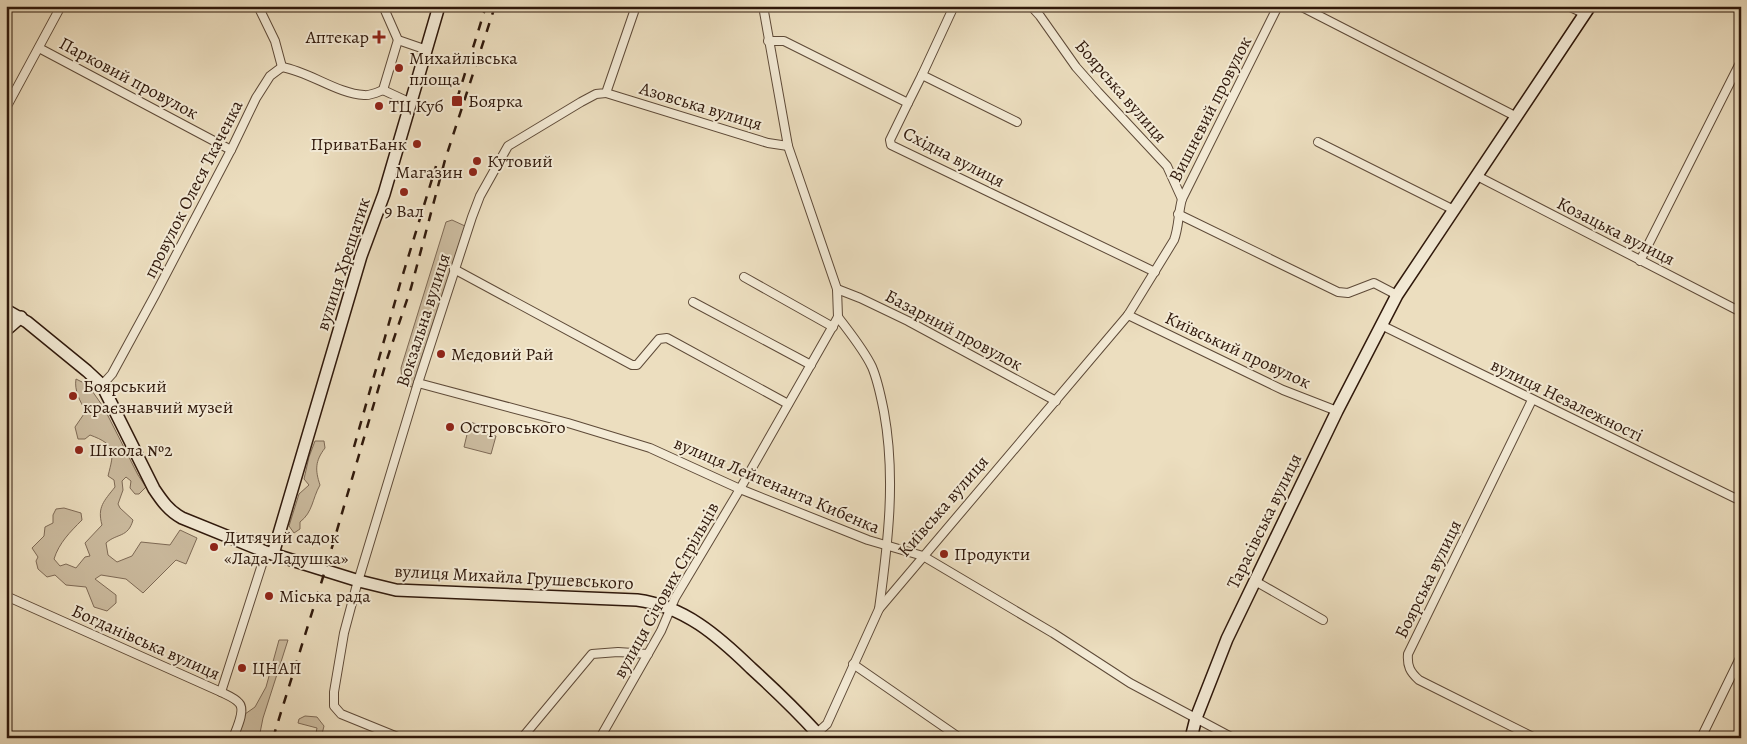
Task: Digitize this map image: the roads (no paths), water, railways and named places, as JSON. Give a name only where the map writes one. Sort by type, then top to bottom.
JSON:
[{"type":"street","points":[[6,108],[61,6]]},
{"type":"street","points":[[258,6],[275,41],[282,67],[294,69],[340,89],[365,96],[383,90],[411,102]]},
{"type":"street","points":[[383,6],[398,40],[383,90]]},
{"type":"street","name":"вулиця Хрещатик","points":[[270,553],[350,291],[384,194],[440,6]]},
{"type":"street","points":[[606,93],[636,6]]},
{"type":"street","name":"вулиця Січових Стрільців","points":[[600,738],[661,631],[670,608],[838,317],[837,289],[788,146],[763,6]]},
{"type":"street","points":[[908,103],[954,6]]},
{"type":"street","name":"Боярська вулиця","points":[[1031,6],[1092,86],[1167,166],[1182,199]]},
{"type":"street","name":"Вишневий провулок","points":[[1155,272],[1174,240],[1182,199],[1278,6]]},
{"type":"street","points":[[1300,6],[1517,117]]},
{"type":"street","points":[[1568,6],[1588,10]]},
{"type":"street","name":"Тарасівська вулиця","points":[[1191,738],[1196,718],[1215,666],[1337,411],[1397,295],[1588,10]]},
{"type":"street","points":[[398,40],[427,50]]},
{"type":"street","name":"Східна вулиця","points":[[768,41],[784,42],[908,103],[890,140],[891,145],[1155,272]]},
{"type":"street","name":"Парковий провулок","points":[[39,48],[231,150]]},
{"type":"street","points":[[1640,261],[1741,61]]},
{"type":"street","name":"провулок Олеся Ткаченка","points":[[102,385],[112,374],[231,150],[256,98],[270,76],[282,67]]},
{"type":"street","points":[[922,75],[1017,122]]},
{"type":"street","name":"Азовська вулиця","points":[[606,93],[768,142],[788,146]]},
{"type":"street","name":"Вокзальна вулиця","points":[[400,738],[341,714],[334,706],[334,692],[344,633],[454,269],[480,196],[508,146],[581,102],[596,94],[606,93]]},
{"type":"street","points":[[1318,142],[1454,210]]},
{"type":"street","name":"Козацька вулиця","points":[[1477,176],[1741,312]]},
{"type":"street","points":[[1178,214],[1338,292],[1348,293],[1374,284],[1397,295]]},
{"type":"street","points":[[454,269],[632,365],[637,365],[660,339],[667,338],[788,404]]},
{"type":"street","name":"Київська вулиця","points":[[817,735],[827,724],[878,609],[1128,315],[1155,272]]},
{"type":"street","points":[[744,277],[833,327]]},
{"type":"street","name":"Базарний провулок","points":[[837,289],[860,298],[908,322],[1056,400]]},
{"type":"street","points":[[693,302],[811,365]]},
{"type":"street","name":"вулиця Михайла Грушевського","points":[[6,310],[21,318],[88,370],[102,385],[154,489],[164,504],[173,513],[182,518],[270,553],[359,581],[396,590],[654,602],[700,623],[727,644],[785,699],[817,735]]},
{"type":"street","name":"Київський провулок","points":[[1128,315],[1283,390],[1337,411]]},
{"type":"street","points":[[838,317],[872,368],[881,398],[887,429],[890,491],[888,547],[878,609]]},
{"type":"street","points":[[6,330],[21,318]]},
{"type":"street","name":"вулиця Незалежності","points":[[1381,325],[1741,501]]},
{"type":"street","name":"вулиця Лейтенанта Кибенка","points":[[418,383],[650,448],[740,488],[888,547],[923,556],[1053,633],[1130,683],[1233,738]]},
{"type":"street","name":"Боярська вулиця","points":[[1532,400],[1408,654],[1408,664],[1412,674],[1420,680],[1535,738]]},
{"type":"street","name":"Богданівська вулиця","points":[[6,596],[221,692],[270,553]]},
{"type":"street","points":[[1255,581],[1323,620]]},
{"type":"street","points":[[522,738],[592,654],[618,652],[648,654]]},
{"type":"street","points":[[1701,738],[1738,669],[1741,656]]},
{"type":"street","points":[[853,664],[960,738]]},
{"type":"street","points":[[221,692],[239,702],[241,707],[240,723],[233,738]]},
{"type":"railway","points":[[457,99],[486,6]]},
{"type":"railway","points":[[273,738],[328,561],[387,359],[411,288],[445,160],[495,6]]},
{"type":"railway","points":[[354,447],[400,284],[436,166]]},
{"type":"place","name":"Аптекар","points":[[379,37]]},
{"type":"place","name":"Михайлівська площа","points":[[399,68]]},
{"type":"place","name":"Боярка","points":[[457,101]]},
{"type":"place","name":"ТЦ Куб","points":[[379,106]]},
{"type":"place","name":"ПриватБанк","points":[[417,144]]},
{"type":"place","name":"Кутовий","points":[[477,161]]},
{"type":"place","name":"Магазин","points":[[473,172]]},
{"type":"place","name":"9 Вал","points":[[404,192]]},
{"type":"place","name":"Медовий Рай","points":[[441,354]]},
{"type":"place","name":"Боярський краєзнавчий музей","points":[[73,396]]},
{"type":"place","name":"Островського","points":[[450,427]]},
{"type":"place","name":"Школа №2","points":[[79,450]]},
{"type":"place","name":"Дитячий садок «Лада Ладушка»","points":[[214,547]]},
{"type":"place","name":"Продукти","points":[[944,554]]},
{"type":"place","name":"Міська рада","points":[[269,596]]},
{"type":"place","name":"ЦНАП","points":[[242,668]]}]
